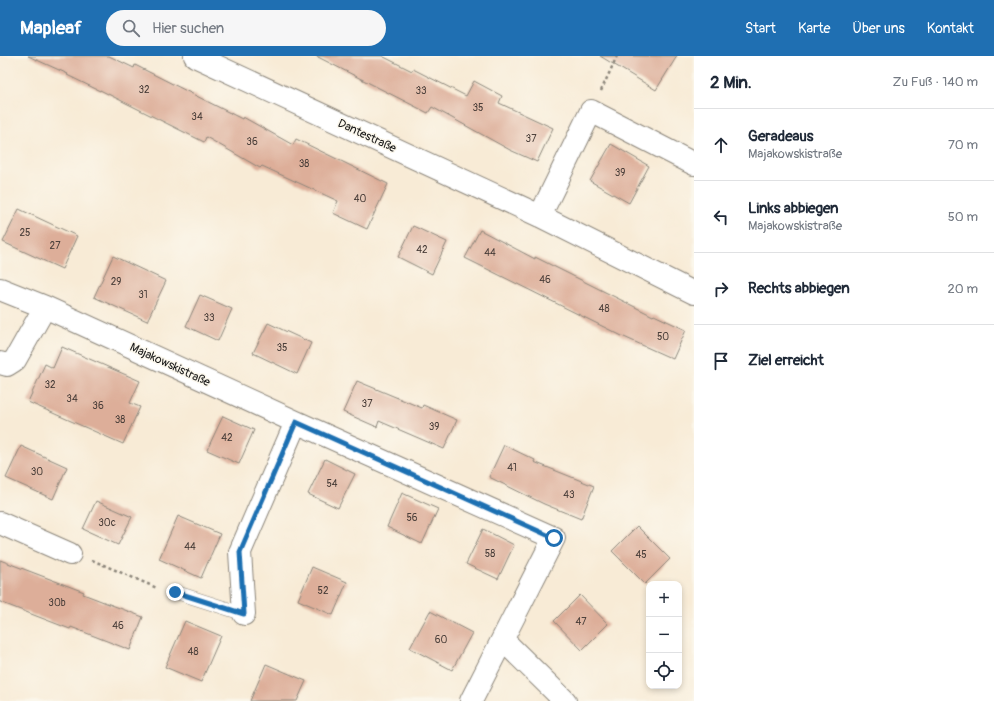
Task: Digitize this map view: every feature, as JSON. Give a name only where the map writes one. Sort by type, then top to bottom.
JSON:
[{"type":"street","name":"Dantestraße","points":[[195,56],[540,216],[694,293]]},
{"type":"street","points":[[540,216],[591,111],[694,164]]},
{"type":"street","name":"Majakowskistraße","points":[[0,289],[45,307],[554,538],[471,701]]},
{"type":"street","points":[[0,363],[6,365],[15,360],[45,307]]},
{"type":"street","points":[[244,614],[240,552],[296,422]]},
{"type":"street","points":[[0,523],[70,554]]},
{"type":"street","points":[[503,640],[565,701]]},
{"type":"lane","points":[[175,592],[244,614]]},
{"type":"path","points":[[591,111],[617,56]]},
{"type":"path","points":[[70,554],[73,552],[171,595],[175,592]]},
{"type":"building","points":[[28,56],[109,56],[134,68],[135,65],[242,119],[243,117],[293,145],[296,139],[388,184],[367,229],[333,213],[338,201],[262,166],[260,168],[206,137],[204,142],[67,75],[68,74]]},
{"type":"building","points":[[316,56],[382,56],[412,71],[413,69],[466,96],[474,81],[502,96],[499,103],[553,128],[537,162],[510,150],[432,107],[428,113]]},
{"type":"building","points":[[600,56],[677,56],[656,90]]},
{"type":"building","points":[[611,144],[649,166],[629,203],[590,181]]},
{"type":"building","points":[[19,209],[77,236],[62,269],[3,242]]},
{"type":"building","points":[[413,226],[447,242],[432,274],[398,257]]},
{"type":"building","points":[[480,230],[535,259],[535,257],[653,316],[654,315],[686,330],[673,359],[624,337],[465,258]]},
{"type":"building","points":[[113,256],[166,281],[147,321],[94,297]]},
{"type":"building","points":[[200,295],[232,309],[218,341],[186,326]]},
{"type":"building","points":[[268,323],[311,343],[297,374],[253,353]]},
{"type":"building","points":[[62,347],[140,381],[130,403],[140,407],[123,444],[28,402],[45,364],[53,368]]},
{"type":"building","points":[[357,381],[422,408],[423,405],[457,420],[444,449],[379,421],[377,427],[343,412]]},
{"type":"building","points":[[223,416],[254,430],[239,464],[207,450]]},
{"type":"building","points":[[504,445],[535,460],[534,462],[594,486],[581,519],[544,504],[489,477]]},
{"type":"building","points":[[21,446],[67,467],[53,499],[6,478]]},
{"type":"building","points":[[325,459],[355,474],[338,508],[308,494]]},
{"type":"building","points":[[402,493],[438,509],[422,544],[387,527]]},
{"type":"building","points":[[96,501],[132,517],[118,545],[83,529]]},
{"type":"building","points":[[178,516],[220,534],[201,578],[159,559]]},
{"type":"building","points":[[637,526],[670,559],[648,581],[646,581],[645,584],[612,551]]},
{"type":"building","points":[[483,529],[514,545],[498,579],[466,564]]},
{"type":"building","points":[[0,560],[84,592],[83,594],[143,617],[130,650],[0,602]]},
{"type":"building","points":[[312,567],[347,582],[333,615],[298,600]]},
{"type":"building","points":[[580,595],[608,624],[582,650],[554,621]]},
{"type":"building","points":[[430,611],[472,633],[452,670],[410,648]]},
{"type":"building","points":[[185,621],[221,636],[201,682],[165,667]]},
{"type":"building","points":[[266,664],[306,681],[297,701],[250,701]]},
{"type":"route","points":[[175,592],[244,614],[240,552],[296,422],[554,538]]}]
